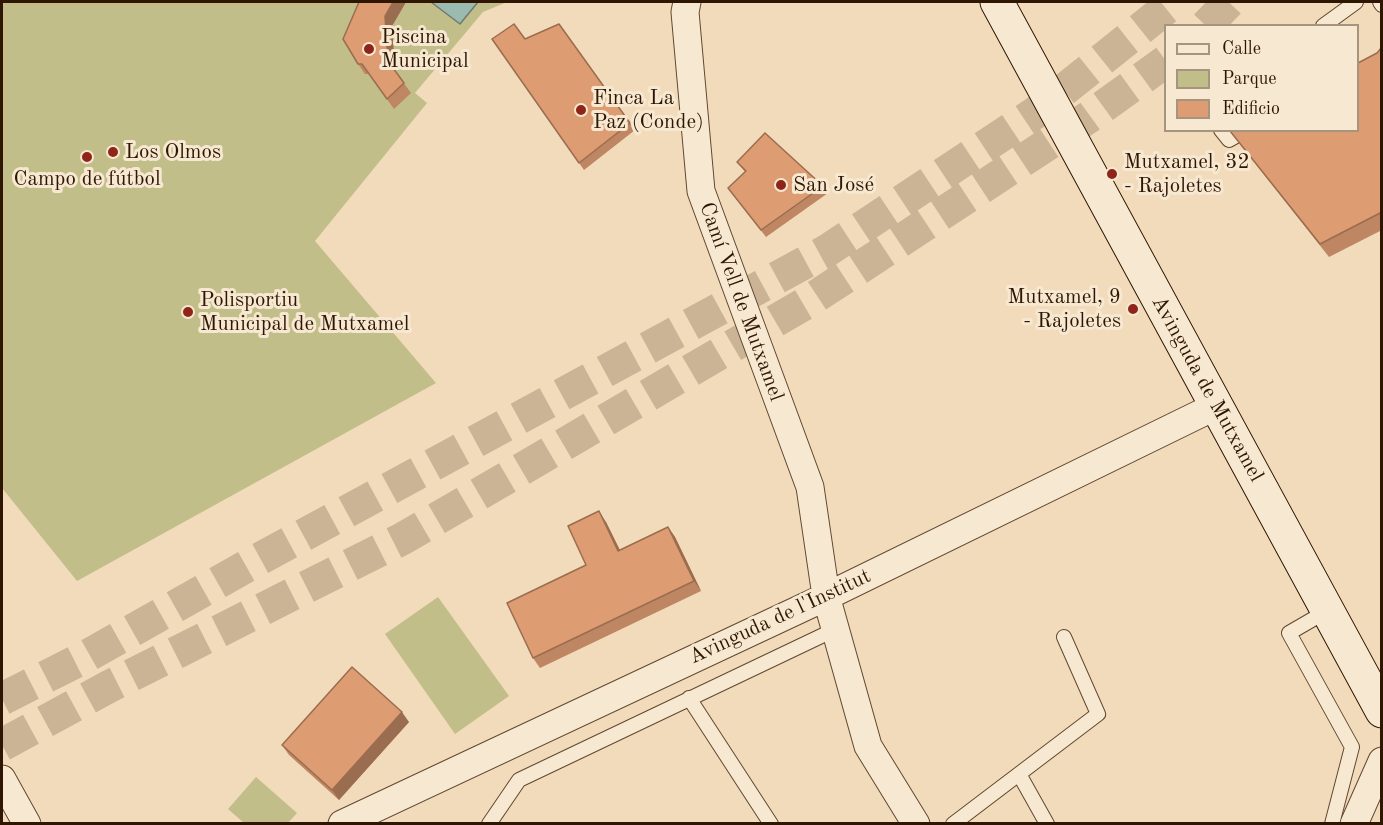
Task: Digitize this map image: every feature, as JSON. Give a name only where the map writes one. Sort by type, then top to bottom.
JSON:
[{"type":"street","name":"Camí Vell de Mutxamel","points":[[687,2],[701,191],[810,487],[826,596],[868,746],[916,824]]},
{"type":"street","name":"Avinguda de Mutxamel","points":[[997,2],[1382,711]]},
{"type":"street","name":"Avinguda de l'Institut","points":[[342,824],[826,596],[1216,406]]},
{"type":"street","points":[[1354,824],[1382,761]]},
{"type":"street","points":[[2,779],[27,824]]},
{"type":"lane","points":[[1326,24],[1356,2]]},
{"type":"lane","points":[[1222,132],[1228,140],[1243,132]]},
{"type":"lane","points":[[1327,611],[1289,633],[1352,747],[1332,824]]},
{"type":"lane","points":[[489,824],[519,780],[834,630]]},
{"type":"lane","points":[[953,824],[1098,714],[1064,637]]},
{"type":"lane","points":[[689,698],[771,824]]},
{"type":"lane","points":[[1019,774],[1047,824]]},
{"type":"green space","name":"Polisportiu Municipal de Mutxamel","points":[[2,2],[507,2],[483,12],[415,93],[427,103],[315,241],[436,383],[77,581],[2,488]]},
{"type":"green space","points":[[438,597],[509,696],[455,734],[385,634]]},
{"type":"green space","points":[[256,777],[297,813],[288,823],[244,823],[228,809]]},
{"type":"water","points":[[431,2],[478,2],[460,24]]},
{"type":"building","points":[[359,2],[393,2],[385,16],[388,61],[404,83],[387,99],[362,64],[358,64],[343,39]]},
{"type":"building","name":"Finca La Paz (Conde)","points":[[514,24],[525,39],[559,24],[630,123],[579,163],[492,39]]},
{"type":"building","points":[[1382,47],[1382,212],[1320,244],[1231,132],[1359,132],[1359,62],[1377,53]]},
{"type":"building","name":"San José","points":[[765,133],[823,186],[761,230],[728,188],[746,171],[737,162]]},
{"type":"building","points":[[599,511],[618,551],[668,527],[694,581],[533,658],[507,603],[586,565],[568,526]]},
{"type":"building","points":[[352,667],[402,712],[332,790],[282,745]]},
{"type":"tunnel","points":[[2,699],[87,656],[254,562],[828,250],[1035,113],[1174,2]]},
{"type":"tunnel","points":[[1208,24],[1229,2]]},
{"type":"tunnel","points":[[2,745],[110,686],[402,539],[806,303],[1089,117],[1164,62]]},
{"type":"place","name":"Piscina Municipal","points":[[369,49]]},
{"type":"place","name":"Finca La Paz (Conde)","points":[[581,110]]},
{"type":"place","name":"Los Olmos","points":[[113,152]]},
{"type":"place","name":"Campo de fútbol","points":[[87,157]]},
{"type":"place","name":"Mutxamel, 32 - Rajoletes","points":[[1112,174]]},
{"type":"place","name":"San José","points":[[781,185]]},
{"type":"place","name":"Mutxamel, 9 - Rajoletes","points":[[1133,309]]},
{"type":"place","name":"Polisportiu Municipal de Mutxamel","points":[[188,312]]}]
